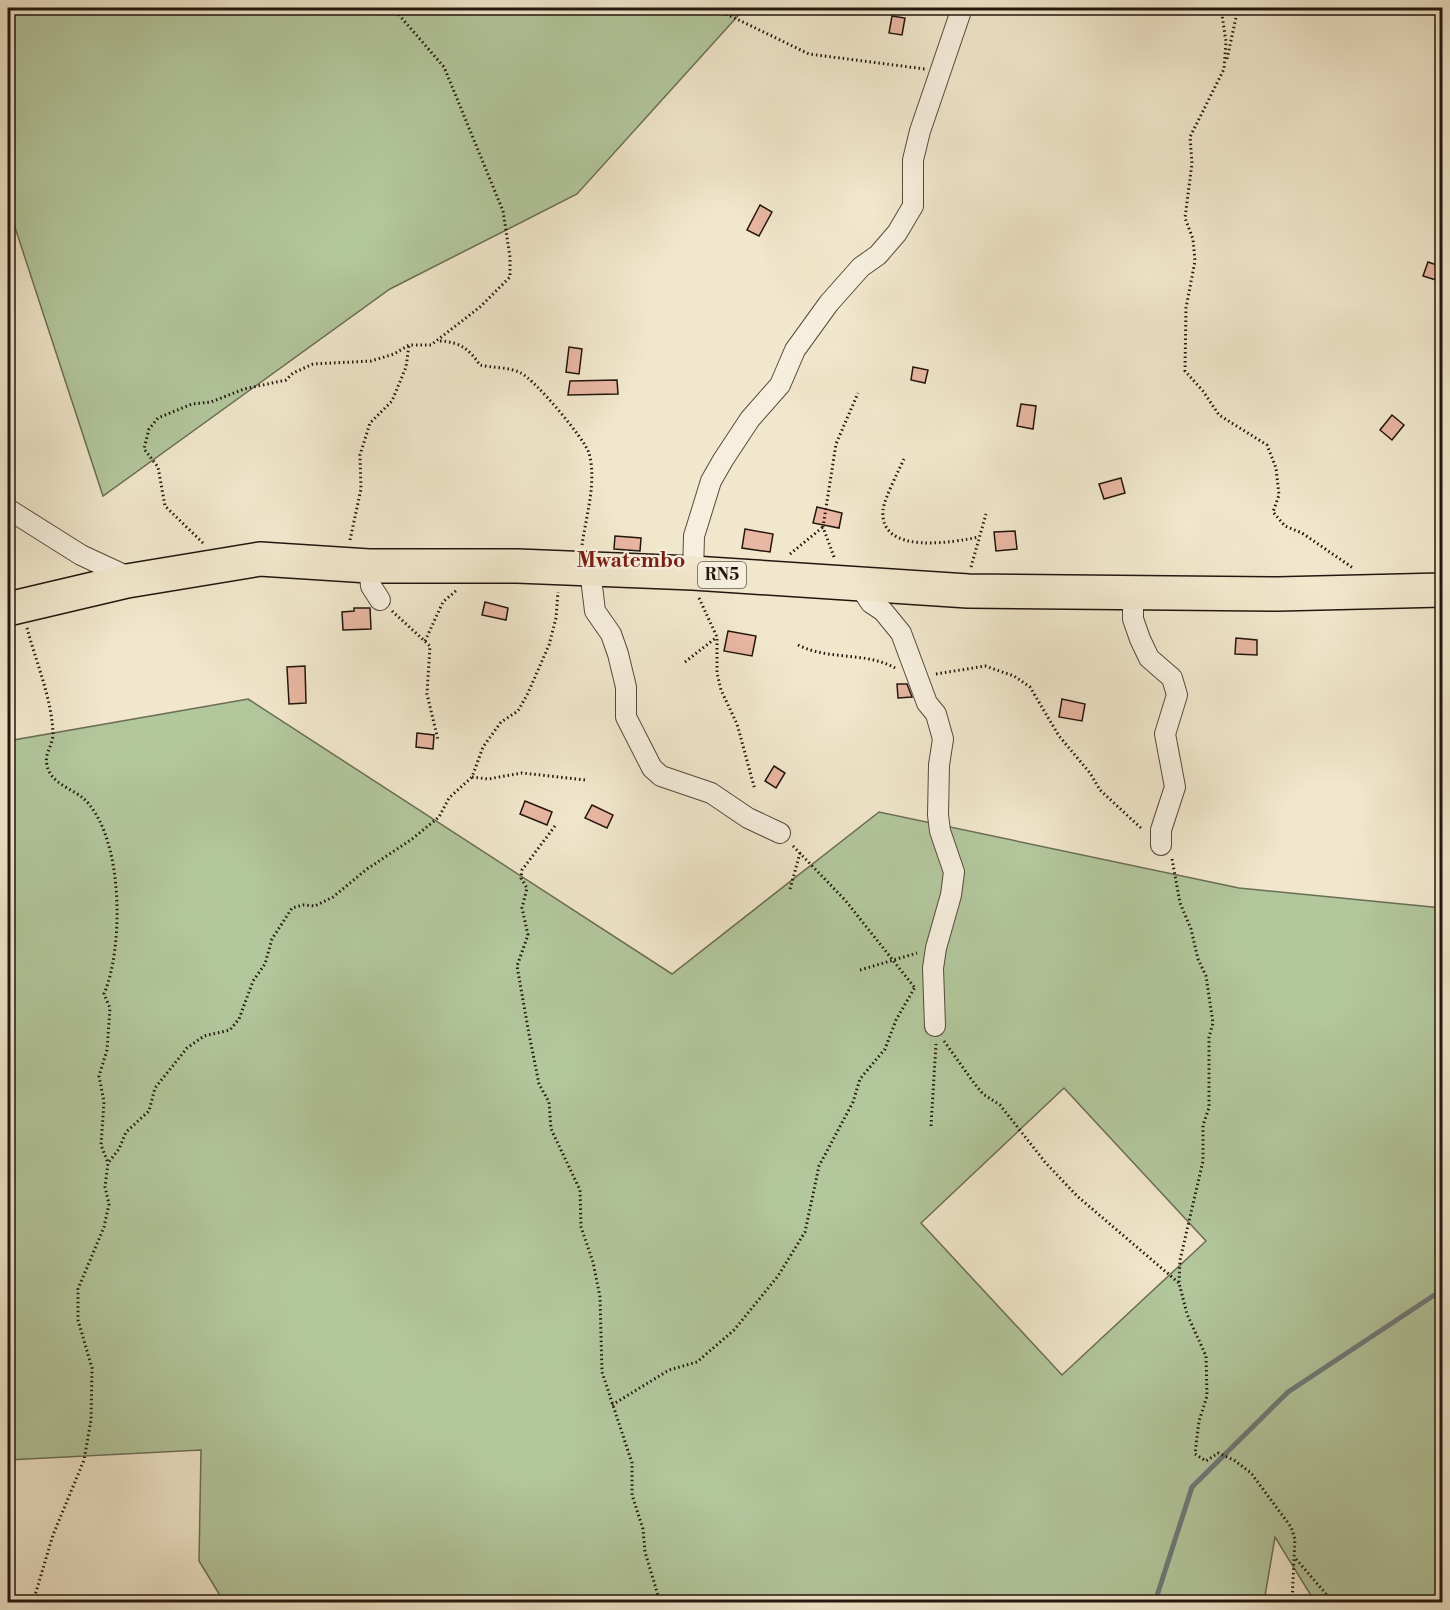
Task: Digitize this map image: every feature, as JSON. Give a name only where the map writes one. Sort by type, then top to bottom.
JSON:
[{"type":"highway","name":"RN5","points":[[14,608],[126,581],[260,559],[360,565],[478,566],[693,573],[968,591],[1373,592],[1443,590]]},
{"type":"street","points":[[693,573],[694,536],[711,482],[723,460],[750,419],[780,385],[795,350],[823,310],[861,267],[878,255],[897,233],[913,206],[913,160],[938,70],[962,8]]},
{"type":"street","points":[[8,509],[81,555],[122,574],[126,581]]},
{"type":"street","points":[[360,565],[380,600]]},
{"type":"street","points":[[576,570],[595,611],[611,634],[626,687],[626,717],[652,768],[661,776],[711,794],[748,818],[780,833]]},
{"type":"street","points":[[858,584],[871,603],[883,611],[901,633],[927,703],[936,714],[943,739],[939,765],[938,814],[940,831],[954,872],[951,895],[936,948],[933,968],[935,1026]]},
{"type":"street","points":[[1133,591],[1133,619],[1140,639],[1149,658],[1172,678],[1177,695],[1166,734],[1175,787],[1161,830],[1161,845]]},
{"type":"path","points":[[226,563],[165,506],[158,467],[144,449],[148,429],[159,418],[192,404],[211,402],[244,389],[286,380],[303,367],[313,364],[370,361],[394,354],[409,345],[431,345],[440,341],[503,287],[510,277],[510,257],[503,211],[444,67],[393,8]]},
{"type":"path","points":[[714,8],[809,54],[938,70]]},
{"type":"path","points":[[1221,8],[1226,42],[1224,69]]},
{"type":"path","points":[[1238,8],[1224,69],[1190,137],[1192,163],[1185,218],[1193,239],[1195,261],[1192,289],[1186,308],[1185,371],[1203,391],[1219,415],[1245,434],[1267,445],[1276,468],[1280,495],[1273,512],[1285,526],[1302,533],[1349,562],[1373,592]]},
{"type":"path","points":[[33,1602],[53,1535],[84,1460],[91,1420],[92,1368],[78,1320],[78,1289],[104,1227],[109,1204],[105,1186],[108,1163],[119,1149],[126,1132],[149,1111],[155,1088],[187,1048],[204,1035],[230,1030],[239,1019],[253,981],[265,964],[272,939],[292,908],[303,905],[315,906],[345,889],[367,869],[412,840],[439,817],[449,798],[472,777],[483,747],[492,739],[501,722],[518,711],[540,667],[556,618],[576,570],[591,499],[588,453],[532,380],[519,371],[480,365],[471,352],[460,344],[440,341]]},
{"type":"path","points":[[360,565],[349,545],[361,489],[360,455],[370,423],[378,413],[388,408],[402,379],[409,345]]},
{"type":"path","points":[[759,578],[823,527],[836,444],[858,393]]},
{"type":"path","points":[[904,459],[883,510],[889,530],[901,538],[921,544],[979,537]]},
{"type":"path","points":[[968,591],[971,562],[986,514]]},
{"type":"path","points":[[425,641],[443,602],[455,594],[478,566]]},
{"type":"path","points":[[693,573],[698,596],[717,637],[717,673],[721,690],[737,723],[755,790]]},
{"type":"path","points":[[380,600],[425,641],[431,650],[427,694],[438,740]]},
{"type":"path","points":[[14,608],[50,712],[53,737],[47,752],[47,765],[52,776],[83,798],[100,821],[112,857],[116,953],[111,977],[104,994],[110,1008],[107,1050],[99,1076],[104,1102],[100,1145],[108,1163]]},
{"type":"path","points":[[685,662],[717,637]]},
{"type":"path","points":[[798,645],[834,656],[882,660],[903,673],[916,675],[939,675],[985,666],[1014,676],[1030,687],[1059,736],[1090,773],[1100,790],[1170,851],[1176,871],[1180,903],[1191,929],[1198,959],[1206,976],[1213,1023],[1209,1036],[1209,1108],[1203,1125],[1203,1161],[1180,1260],[1179,1283],[1187,1314],[1206,1356],[1207,1396],[1199,1421],[1195,1454],[1206,1461],[1218,1453],[1234,1460],[1251,1473],[1291,1527],[1295,1539],[1292,1602]]},
{"type":"path","points":[[472,777],[488,779],[522,773],[585,780]]},
{"type":"path","points":[[555,826],[522,870],[521,878],[527,888],[522,908],[528,935],[517,966],[539,1084],[549,1102],[551,1129],[580,1190],[581,1227],[593,1262],[600,1297],[602,1372],[632,1463],[632,1495],[643,1528],[645,1552],[660,1602]]},
{"type":"path","points":[[780,833],[845,900],[891,961],[907,975],[919,994]]},
{"type":"path","points":[[790,889],[800,853]]},
{"type":"path","points":[[861,970],[936,948]]},
{"type":"path","points":[[612,1405],[669,1370],[697,1362],[734,1330],[778,1276],[805,1232],[819,1166],[853,1102],[860,1079],[885,1049],[914,988],[933,968]]},
{"type":"path","points":[[935,1026],[974,1083],[983,1094],[1000,1105],[1053,1171],[1077,1196],[1179,1283]]},
{"type":"path","points":[[931,1126],[937,1058],[935,1026]]},
{"type":"path","points":[[1295,1558],[1333,1602]]},
{"type":"green space","points":[[8,8],[745,8],[577,194],[390,289],[103,496],[8,206]]},
{"type":"green space","points":[[248,699],[672,974],[879,812],[1239,888],[1442,908],[1442,1602],[1315,1602],[1275,1537],[1264,1602],[224,1602],[199,1561],[201,1450],[8,1460],[8,741]],"holes":[[[1064,1088],[1206,1241],[1062,1375],[921,1223]]]},
{"type":"building","points":[[892,16],[905,18],[902,35],[889,33]]},
{"type":"building","points":[[760,205],[772,212],[759,236],[747,230]]},
{"type":"building","points":[[1428,262],[1440,266],[1436,280],[1423,276]]},
{"type":"building","points":[[569,347],[582,349],[579,374],[566,372]]},
{"type":"building","points":[[913,367],[928,370],[925,383],[911,380]]},
{"type":"building","points":[[617,380],[618,394],[568,395],[570,381]]},
{"type":"building","points":[[1021,404],[1036,406],[1033,429],[1017,426]]},
{"type":"building","points":[[1392,415],[1404,425],[1392,440],[1380,430]]},
{"type":"building","points":[[1121,478],[1125,493],[1104,499],[1099,484]]},
{"type":"building","points":[[817,507],[842,513],[839,528],[813,523]]},
{"type":"building","points":[[745,529],[773,534],[770,552],[742,548]]},
{"type":"building","points":[[1015,531],[1017,549],[996,551],[994,532]]},
{"type":"building","points":[[615,536],[641,538],[640,551],[614,549]]},
{"type":"building","points":[[485,602],[508,608],[506,620],[482,615]]},
{"type":"building","points":[[354,608],[370,608],[371,629],[343,630],[342,612],[354,611]]},
{"type":"building","points":[[728,631],[756,636],[752,656],[724,651]]},
{"type":"building","points":[[1236,638],[1257,640],[1257,655],[1235,654]]},
{"type":"building","points":[[305,666],[306,703],[289,704],[287,667]]},
{"type":"building","points":[[897,684],[907,684],[912,697],[898,698]]},
{"type":"building","points":[[1062,699],[1085,704],[1082,721],[1059,717]]},
{"type":"building","points":[[417,733],[434,735],[433,749],[416,747]]},
{"type":"building","points":[[774,766],[785,773],[776,788],[765,781]]},
{"type":"building","points":[[525,801],[552,812],[547,825],[520,814]]},
{"type":"building","points":[[592,805],[613,815],[607,828],[585,818]]},
{"type":"waterway","points":[[1155,1602],[1192,1487],[1288,1392],[1442,1290]]},
{"type":"district","name":"Mwatembo","points":[[631,561]]}]
